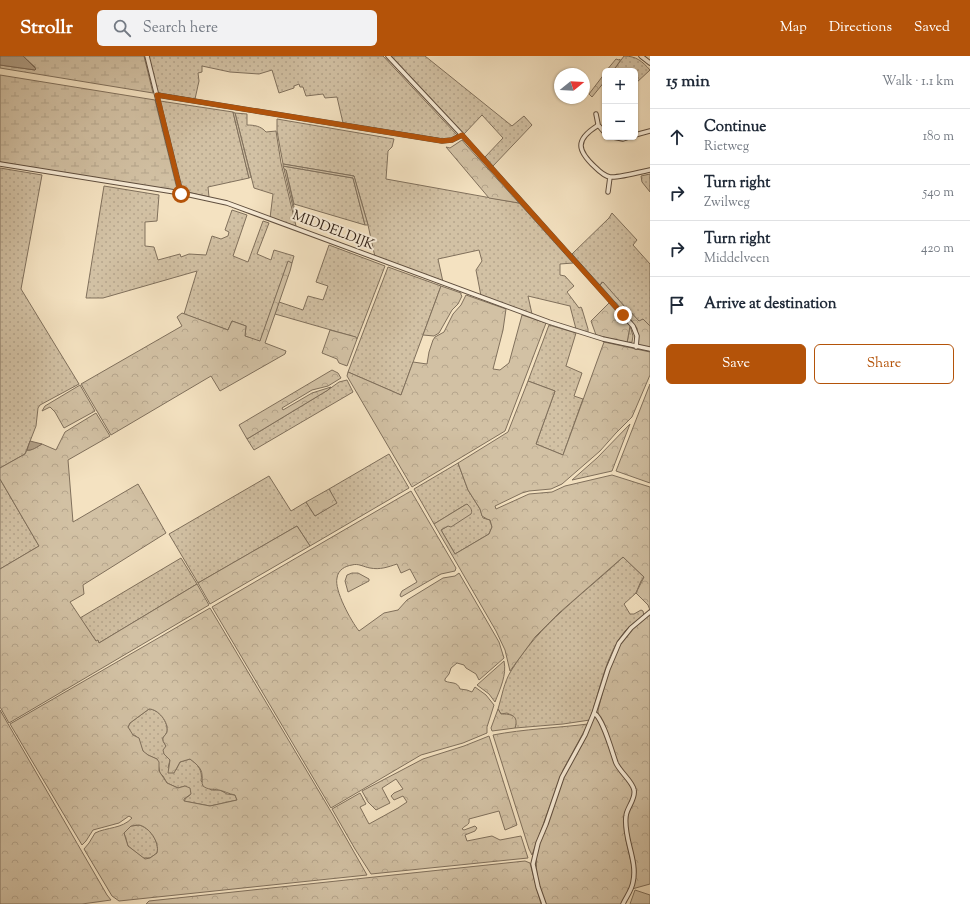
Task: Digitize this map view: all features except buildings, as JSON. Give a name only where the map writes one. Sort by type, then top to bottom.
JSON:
[{"type":"street","points":[[147,56],[181,194]]},
{"type":"street","points":[[388,56],[462,135],[633,326],[637,336],[636,347]]},
{"type":"street","points":[[641,56],[650,63]]},
{"type":"street","points":[[157,95],[442,141],[452,140],[462,135]]},
{"type":"street","points":[[596,114],[597,126]]},
{"type":"street","points":[[597,126],[602,130]]},
{"type":"street","points":[[597,126],[587,132],[581,141],[580,146],[588,161],[601,173],[610,177],[650,170]]},
{"type":"street","points":[[638,134],[650,131]]},
{"type":"street","name":"MIDDELDIJK","points":[[0,164],[212,199],[549,322],[603,339],[650,349]]},
{"type":"street","points":[[608,192],[610,177]]},
{"type":"street","points":[[544,904],[538,887],[533,864],[538,843],[562,777],[585,734],[594,713],[608,669],[619,643],[631,628],[650,612]]},
{"type":"street","points":[[594,713],[597,715],[618,767],[633,786],[634,790],[634,795],[627,812],[626,820],[634,875],[632,887],[623,904]]},
{"type":"green space","points":[[23,56],[144,56],[153,93],[0,68],[0,65],[35,70],[35,67]]},
{"type":"green space","points":[[148,56],[383,56],[457,135],[451,139],[443,139],[343,123],[337,97],[325,98],[323,94],[306,96],[303,87],[300,87],[299,84],[294,86],[294,88],[279,93],[272,70],[259,74],[230,72],[202,66],[202,72],[198,73],[199,81],[195,99],[163,94],[157,92]]},
{"type":"green space","points":[[391,56],[425,56],[512,126],[524,116],[532,125],[493,166],[485,157],[503,138],[482,115],[464,134]]},
{"type":"green space","points":[[624,56],[632,57],[638,60],[650,70],[638,81],[638,68],[615,68]]},
{"type":"green space","points":[[616,59],[620,59],[615,68],[608,68]]},
{"type":"green space","points":[[0,75],[155,100],[177,189],[128,184],[0,162]]},
{"type":"green space","points":[[602,77],[602,85],[592,97],[590,93]]},
{"type":"green space","points":[[160,101],[233,112],[249,178],[208,187],[209,197],[182,191]]},
{"type":"green space","points":[[233,112],[235,113],[251,177],[249,178]]},
{"type":"green space","points":[[235,113],[247,114],[247,125],[257,126],[266,132],[276,131],[281,163],[296,226],[270,218],[273,194],[254,188]]},
{"type":"green space","points":[[277,119],[394,139],[392,147],[388,151],[386,179],[519,203],[573,263],[560,264],[560,275],[565,276],[574,286],[567,292],[579,308],[581,307],[588,333],[576,329],[570,306],[528,296],[532,314],[481,296],[476,270],[482,261],[479,250],[438,259],[443,282],[375,257],[368,225],[354,176],[283,164],[277,131]]},
{"type":"green space","points":[[462,140],[519,203],[489,198],[446,147],[450,148]]},
{"type":"green space","points":[[283,164],[354,176],[368,225],[365,225],[353,178],[283,166]]},
{"type":"green space","points":[[283,166],[353,178],[365,225],[294,204],[286,170]]},
{"type":"green space","points":[[0,168],[42,175],[21,289],[79,384],[40,405],[38,408],[36,426],[25,454],[0,468]]},
{"type":"green space","points":[[284,169],[286,170],[296,216],[295,216]]},
{"type":"green space","points":[[650,174],[650,192],[642,182],[641,176]]},
{"type":"green space","points":[[104,186],[159,195],[157,221],[145,222],[145,246],[154,247],[158,260],[180,254],[181,257],[189,254],[206,255],[212,236],[221,239],[228,236],[229,232],[225,230],[232,210],[247,215],[233,256],[248,262],[263,221],[269,223],[257,254],[271,260],[274,250],[294,256],[292,263],[288,262],[260,342],[245,336],[246,326],[232,321],[228,330],[184,314],[197,271],[103,298],[86,298]]},
{"type":"green space","points":[[612,213],[637,240],[633,245],[650,264],[650,326],[643,319],[639,322],[628,309],[624,312],[622,310],[625,307],[602,282],[600,285],[572,254],[609,218]]},
{"type":"green space","points":[[329,245],[385,266],[357,339],[352,336],[275,314],[279,302],[303,310],[308,296],[323,300],[328,286],[316,282]]},
{"type":"green space","points":[[288,261],[292,263],[290,271],[265,343],[286,351],[285,354],[220,391],[211,376],[111,435],[81,384],[182,326],[177,317],[182,313],[228,330],[232,321],[246,326],[245,336],[260,341]]},
{"type":"green space","points":[[388,267],[441,286],[401,395],[348,372]]},
{"type":"green space","points":[[603,282],[625,307],[622,310],[600,285]]},
{"type":"green space","points":[[441,286],[461,293],[462,296],[439,333],[434,336],[423,335]]},
{"type":"green space","points":[[466,295],[506,309],[503,330],[493,369],[500,370],[509,363],[522,315],[546,323],[505,431],[412,487],[347,376],[348,372],[401,395],[413,362],[427,364],[433,340],[435,337],[444,332],[453,314],[461,305]]},
{"type":"green space","points":[[609,303],[630,326],[627,343],[596,335],[591,321]]},
{"type":"green space","points":[[628,309],[639,321],[643,319],[650,326],[650,348],[638,344],[637,328],[624,312]]},
{"type":"green space","points":[[549,325],[576,333],[566,366],[582,373],[574,396],[583,399],[563,455],[536,444],[555,391],[528,381]]},
{"type":"green space","points":[[630,326],[633,336],[632,342],[627,343]]},
{"type":"green space","points":[[330,330],[356,337],[357,339],[347,366],[339,363],[337,359],[322,353]]},
{"type":"green space","points":[[604,342],[650,352],[650,375],[632,417],[600,451],[562,484],[551,489],[522,493],[495,506],[496,509],[529,494],[552,492],[565,486],[612,475],[650,487],[650,610],[648,605],[636,593],[644,577],[623,557],[559,613],[535,637],[510,671],[505,650],[496,631],[434,524],[467,504],[470,507],[472,511],[471,514],[451,527],[448,526],[441,530],[455,554],[489,534],[492,527],[490,520],[482,516],[480,509],[468,490],[458,463],[508,432],[528,381],[555,391],[536,444],[563,455]]},
{"type":"green space","points":[[332,370],[338,373],[341,378],[328,386],[312,390],[282,408],[283,410],[312,393],[331,387],[328,390],[247,439],[239,425]]},
{"type":"green space","points":[[347,380],[353,392],[254,450],[247,439],[339,382]]},
{"type":"green space","points":[[650,384],[650,483],[616,471]]},
{"type":"green space","points":[[80,385],[95,411],[64,428],[55,412],[50,407],[42,411],[45,406]]},
{"type":"green space","points":[[96,413],[110,436],[68,460],[73,522],[138,484],[166,533],[83,585],[84,594],[70,602],[96,641],[98,640],[99,643],[197,584],[209,605],[9,723],[0,707],[0,569],[39,546],[0,479],[0,468],[25,454],[27,450],[42,444],[56,450],[65,432]]},
{"type":"green space","points":[[630,424],[612,471],[572,480],[597,458]]},
{"type":"green space","points":[[389,454],[409,488],[310,546],[297,526],[198,583],[169,534],[269,476],[291,511],[306,502],[315,516],[336,503],[329,489]]},
{"type":"green space","points":[[458,463],[468,490],[480,509],[483,518],[490,520],[492,527],[489,534],[455,554],[441,530],[448,526],[469,506],[465,505],[434,524],[414,489]]},
{"type":"green space","points":[[0,479],[39,546],[0,569]]},
{"type":"green space","points":[[329,489],[337,503],[315,516],[306,502]]},
{"type":"green space","points":[[411,491],[456,568],[455,571],[441,574],[401,597],[400,595],[402,591],[417,582],[410,569],[401,573],[397,564],[377,569],[354,565],[344,567],[340,571],[337,578],[338,590],[348,613],[359,631],[384,613],[398,610],[407,600],[443,578],[455,576],[459,573],[499,642],[504,658],[479,680],[476,674],[464,665],[457,663],[451,668],[445,681],[456,684],[460,689],[472,692],[475,687],[486,695],[494,705],[487,727],[487,733],[463,743],[421,755],[331,808],[212,607]]},
{"type":"green space","points":[[297,526],[310,546],[210,604],[198,583]]},
{"type":"green space","points":[[623,557],[644,577],[636,593],[624,604],[630,614],[634,614],[641,610],[643,611],[644,616],[625,631],[618,640],[608,662],[590,720],[515,728],[516,724],[513,716],[507,713],[501,714],[498,709],[505,684],[511,671],[522,654],[548,624]]},
{"type":"green space","points":[[181,558],[197,584],[99,643],[96,641],[80,618]]},
{"type":"green space","points":[[358,573],[369,579],[369,581],[348,592],[345,581],[347,575]]},
{"type":"green space","points":[[210,608],[367,875],[119,901],[112,896],[84,849],[95,833],[124,824],[132,818],[129,816],[119,823],[93,830],[82,845],[10,724]],"holes":[[[149,709],[156,711],[165,720],[167,732],[163,739],[166,746],[163,750],[164,754],[170,760],[168,773],[174,773],[180,762],[190,759],[202,772],[203,786],[209,789],[219,790],[235,795],[237,800],[210,806],[184,801],[184,799],[191,794],[190,788],[185,786],[178,788],[167,783],[159,771],[159,762],[157,759],[143,751],[139,738],[133,735],[128,727],[130,723]],[[131,826],[143,826],[150,832],[157,844],[157,853],[150,858],[145,859],[128,846],[124,833]]]},
{"type":"green space","points":[[650,614],[650,884],[632,889],[636,871],[627,826],[628,813],[636,792],[633,784],[618,765],[598,715],[598,710],[616,652],[629,632]]},
{"type":"green space","points":[[504,661],[504,677],[495,702],[489,694],[477,685]]},
{"type":"green space","points":[[149,709],[156,711],[165,720],[167,732],[163,742],[166,746],[164,754],[170,760],[168,768],[176,770],[180,762],[190,759],[199,768],[201,781],[211,790],[220,790],[227,794],[235,795],[237,800],[210,806],[184,801],[190,795],[185,786],[178,788],[167,783],[160,773],[157,759],[144,752],[136,736],[131,733],[128,727],[130,723]]},
{"type":"green space","points":[[498,709],[501,714],[508,714],[515,718],[515,728],[492,731],[491,728]]},
{"type":"green space","points":[[0,710],[111,900],[82,904],[0,904]]},
{"type":"green space","points":[[594,716],[596,716],[608,742],[614,762],[633,790],[632,799],[625,812],[624,820],[626,840],[633,871],[632,884],[622,904],[546,904],[538,883],[536,860],[538,845],[561,783]]},
{"type":"green space","points":[[588,724],[563,770],[532,855],[493,735]]},
{"type":"green space","points":[[489,736],[517,825],[505,830],[499,811],[469,819],[468,824],[462,829],[464,830],[475,826],[477,828],[475,831],[465,835],[467,841],[492,836],[500,840],[521,836],[528,858],[371,874],[332,809],[360,793],[366,804],[360,807],[369,824],[407,802],[403,796],[394,800],[391,796],[403,789],[396,779],[382,788],[390,803],[376,810],[368,802],[362,791],[423,759],[464,746]]},
{"type":"green space","points":[[131,826],[143,826],[150,832],[157,844],[157,853],[150,858],[143,858],[128,846],[124,833]]},
{"type":"green space","points":[[525,861],[530,863],[541,904],[146,904],[149,901]]},
{"type":"green space","points":[[635,890],[650,895],[650,904],[630,904]]},
{"type":"shaded area","points":[[0,56],[23,56],[36,69],[0,65]]},
{"type":"shaded area","points":[[30,441],[42,444],[33,449],[27,450]]},
{"type":"route","points":[[181,194],[157,95],[442,141],[452,140],[462,135],[623,315]]}]
